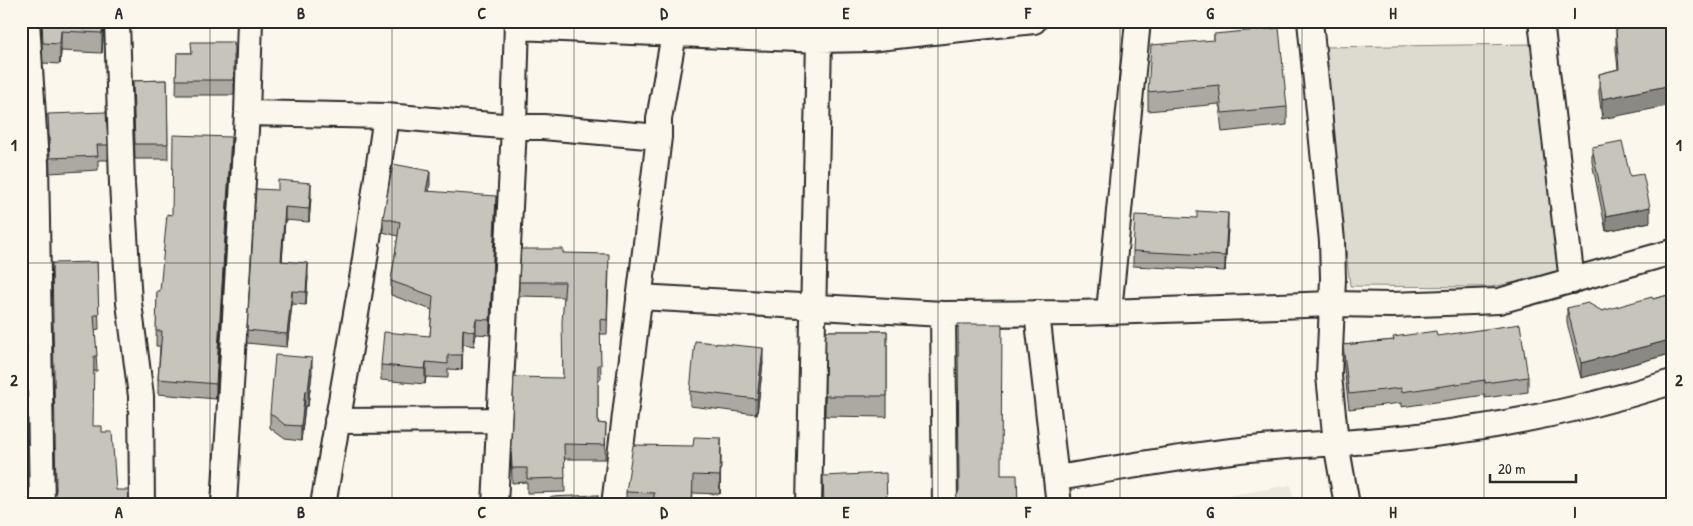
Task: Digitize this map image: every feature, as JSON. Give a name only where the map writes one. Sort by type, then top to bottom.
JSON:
[{"type":"street","points":[[26,21],[29,249],[42,505]]},
{"type":"street","points":[[117,21],[122,184],[129,303],[141,396],[142,505]]},
{"type":"street","points":[[224,505],[247,113],[250,21]]},
{"type":"street","points":[[495,505],[514,127],[517,24],[674,34],[756,30],[819,40],[869,39],[928,27],[1034,21]]},
{"type":"street","points":[[1109,311],[1138,21]]},
{"type":"street","points":[[1310,21],[1332,242],[1329,376],[1336,443],[1347,505]]},
{"type":"street","points":[[1541,21],[1572,281]]},
{"type":"street","points":[[614,505],[659,137],[659,119],[674,34]]},
{"type":"street","points":[[809,505],[819,40]]},
{"type":"street","points":[[247,113],[386,116],[659,137]]},
{"type":"street","points":[[323,505],[362,279],[386,116]]},
{"type":"street","points":[[639,297],[943,314],[1499,301],[1672,252]]},
{"type":"street","points":[[1037,313],[1059,505]]},
{"type":"street","points":[[943,314],[945,505]]},
{"type":"street","points":[[1056,478],[1232,451],[1298,444],[1368,441],[1478,428],[1546,416],[1672,382]]},
{"type":"street","points":[[337,421],[498,420]]},
{"type":"shaded area","points":[[1534,44],[1561,274],[1491,287],[1350,286],[1323,47]]},
{"type":"shaded area","points":[[1291,485],[1294,505],[1172,505]]},
{"type":"building","points":[[42,21],[103,21],[102,33],[61,31],[60,44],[43,43]]},
{"type":"building","points":[[1672,21],[1672,85],[1602,99],[1599,74],[1619,69],[1616,29]]},
{"type":"building","points":[[1279,28],[1287,107],[1222,113],[1219,85],[1148,92],[1151,45],[1214,40],[1214,34]]},
{"type":"building","points":[[191,42],[234,42],[234,80],[176,80],[177,53],[192,53]]},
{"type":"building","points":[[167,80],[168,144],[135,144],[133,81]]},
{"type":"building","points":[[106,112],[108,145],[97,145],[98,156],[50,158],[48,114]]},
{"type":"building","points":[[173,135],[231,137],[216,384],[158,379],[162,331],[156,331],[157,291],[160,291],[167,214],[172,215]]},
{"type":"building","points":[[1622,141],[1630,176],[1643,174],[1650,207],[1606,216],[1592,147]]},
{"type":"building","points":[[393,164],[430,171],[426,191],[496,196],[490,320],[476,319],[474,332],[463,329],[462,355],[448,355],[448,364],[426,362],[425,369],[381,365],[384,332],[430,336],[433,296],[391,281],[400,222],[383,218]]},
{"type":"building","points":[[278,180],[311,183],[309,209],[285,207],[281,261],[308,263],[306,292],[292,291],[287,334],[247,330],[256,189],[278,190]]},
{"type":"building","points":[[1197,211],[1228,213],[1225,256],[1133,251],[1135,215],[1197,218]]},
{"type":"building","points":[[521,249],[563,249],[563,253],[609,254],[607,320],[600,319],[601,365],[598,365],[598,423],[606,424],[605,445],[564,444],[565,478],[527,479],[527,468],[512,468],[514,377],[563,378],[562,322],[565,282],[519,282]]},
{"type":"building","points":[[97,262],[99,315],[94,315],[97,356],[94,356],[93,426],[102,426],[102,432],[112,432],[116,490],[128,490],[129,505],[48,505],[54,498],[56,490],[52,263]]},
{"type":"building","points":[[21,267],[24,267],[27,440],[21,441]]},
{"type":"building","points":[[1672,294],[1672,341],[1581,363],[1567,308],[1588,303],[1602,311],[1652,297],[1653,299]]},
{"type":"building","points":[[958,324],[1002,324],[1001,475],[1017,475],[1018,505],[956,505],[959,490]]},
{"type":"building","points":[[1520,324],[1528,377],[1485,383],[1485,380],[1401,392],[1401,388],[1349,394],[1343,345],[1394,340],[1393,337],[1436,331],[1437,336]]},
{"type":"building","points":[[826,331],[887,331],[887,396],[825,396]]},
{"type":"building","points":[[695,341],[763,348],[757,399],[690,391]]},
{"type":"building","points":[[275,355],[312,358],[308,391],[305,391],[301,426],[285,425],[270,413]]},
{"type":"building","points":[[694,437],[721,438],[720,476],[693,475],[692,505],[654,505],[654,493],[626,492],[633,445],[693,446]]},
{"type":"building","points":[[886,473],[887,505],[824,505],[823,476]]},
{"type":"building","points":[[598,495],[598,505],[551,505],[550,497]]},
{"type":"building","points":[[207,503],[207,505],[179,505]]}]
